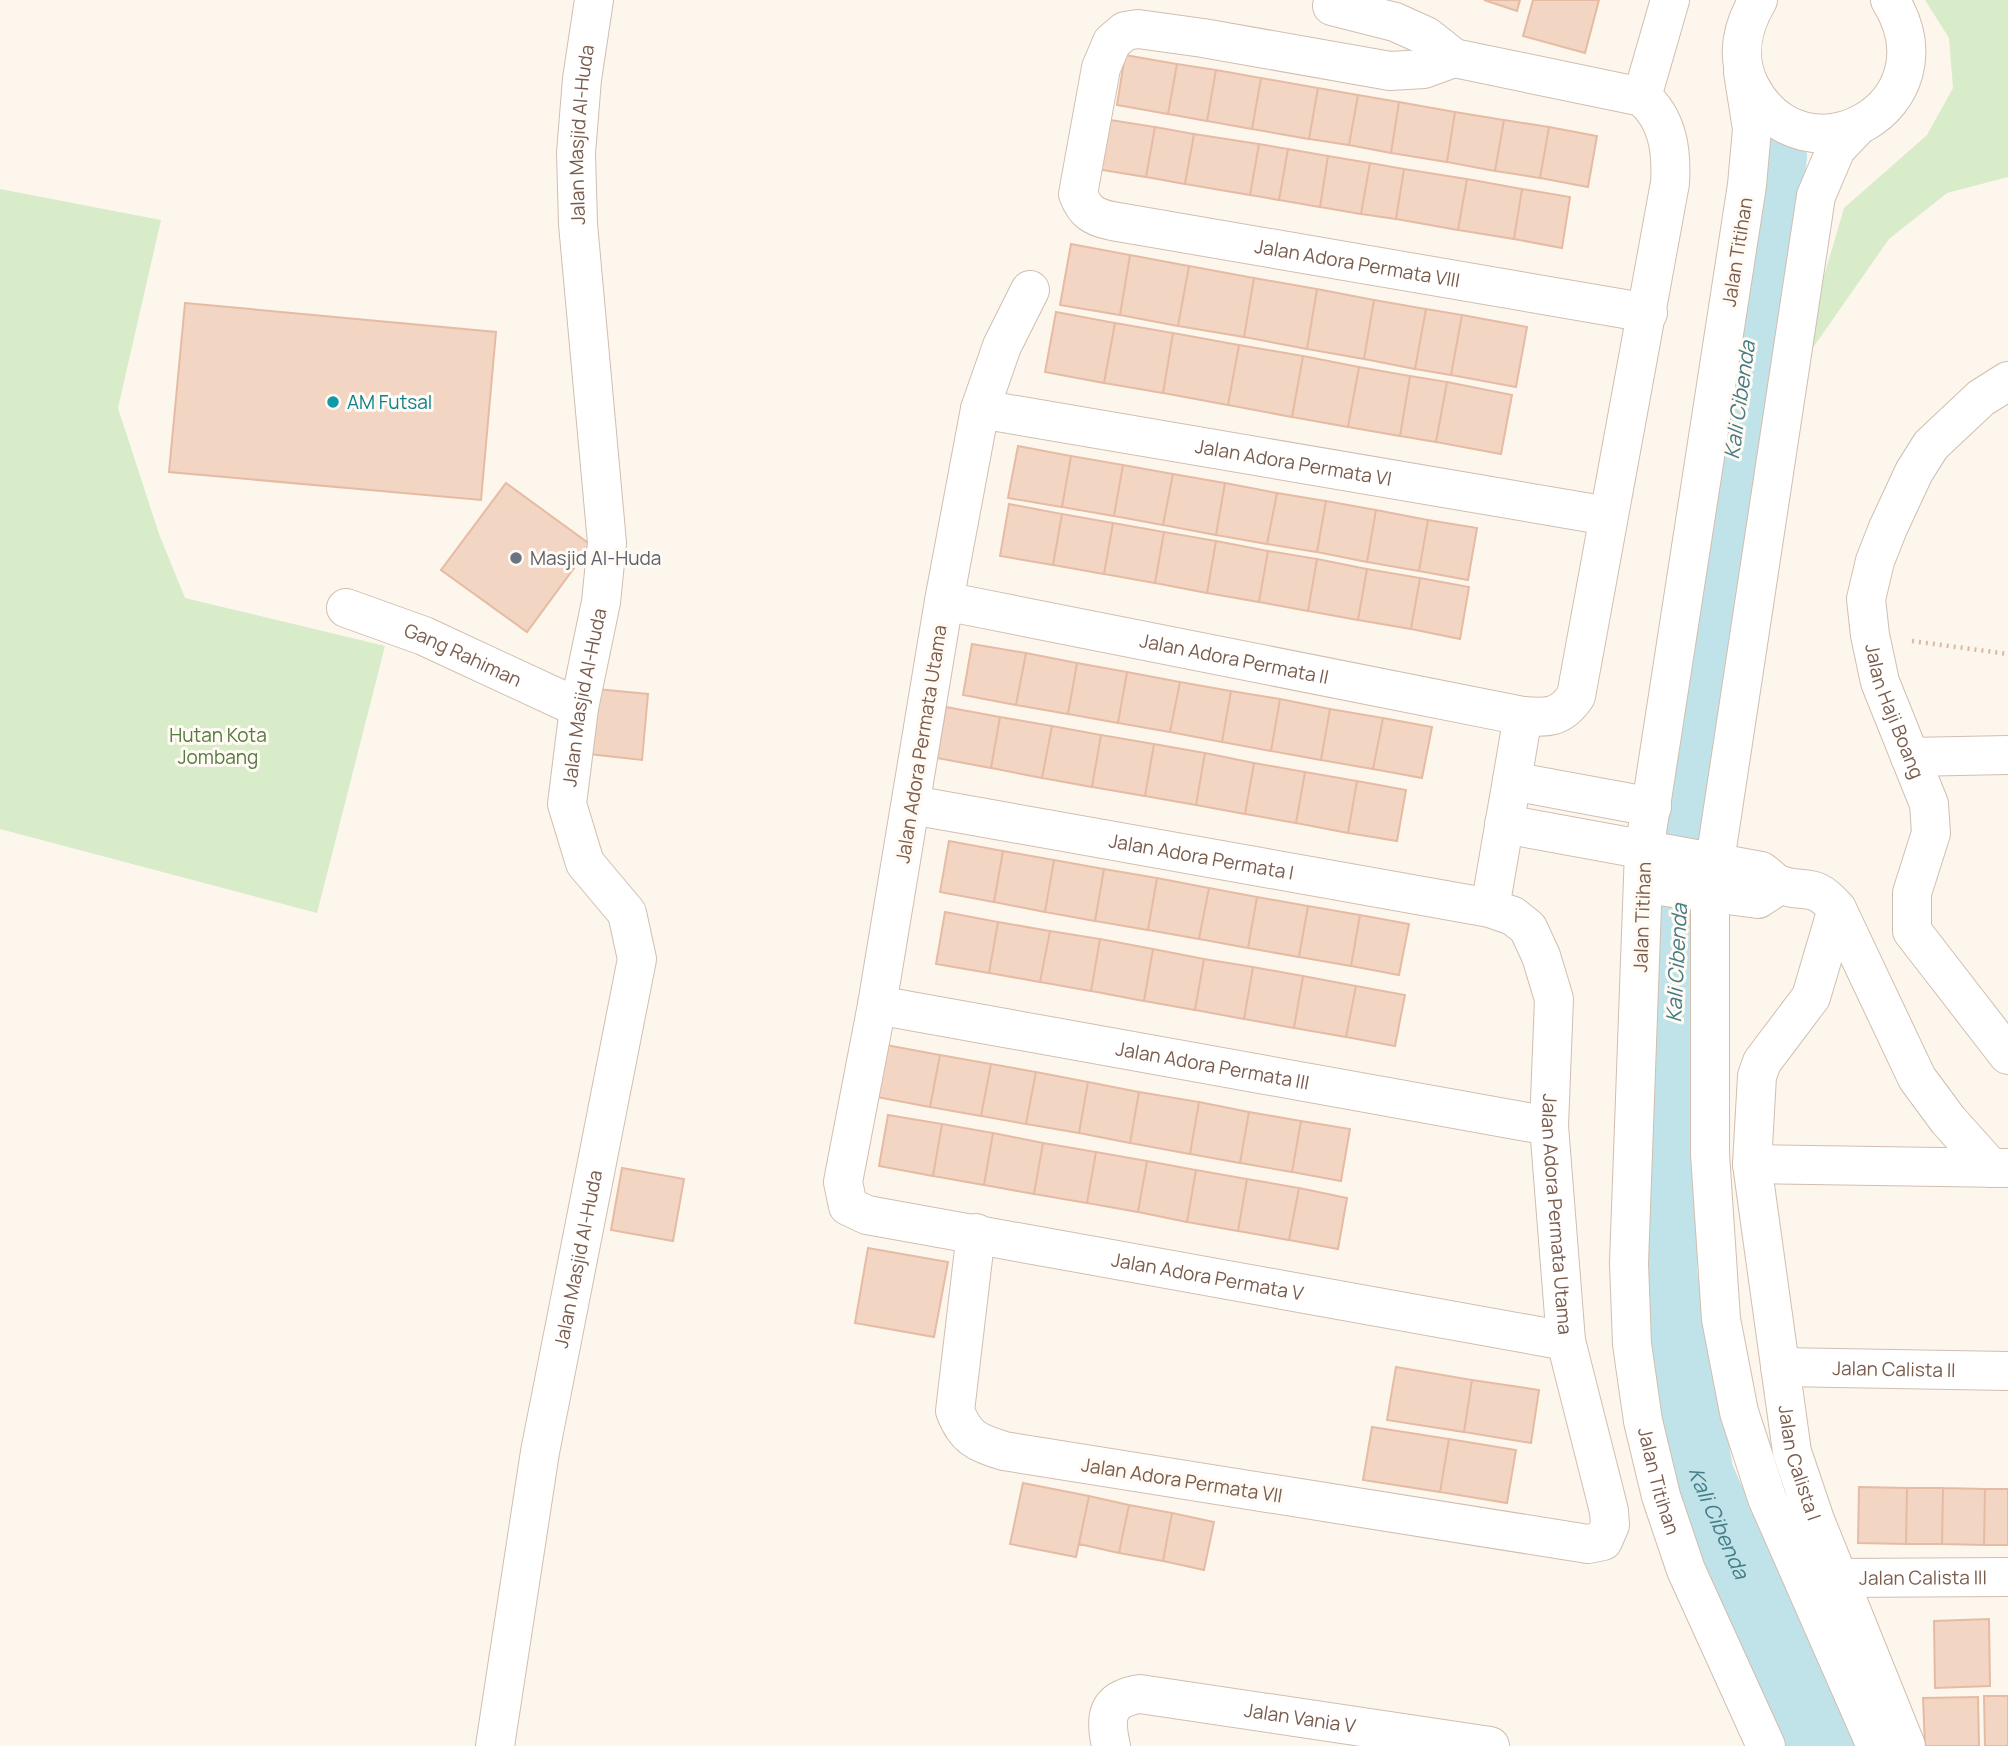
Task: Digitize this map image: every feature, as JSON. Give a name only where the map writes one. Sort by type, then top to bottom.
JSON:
[{"type":"street","name":"Jalan Masjid Al-Huda","points":[[495,1746],[540,1452],[637,959],[627,913],[585,863],[567,804],[579,708],[601,602],[607,543],[578,224],[576,153],[582,79],[594,0]]},
{"type":"street","points":[[1454,58],[1424,69],[1390,71],[1321,59],[1332,3],[1395,22],[1426,36],[1454,58],[1642,97],[1670,0]]},
{"type":"street","name":"Jalan Titihan","points":[[1758,0],[1746,20],[1741,46],[1752,129],[1747,186],[1652,807],[1629,1263],[1632,1343],[1643,1421],[1661,1496],[1686,1570],[1766,1746]]},
{"type":"street","points":[[1876,1746],[1767,1498],[1739,1412],[1721,1319],[1710,1154],[1707,878],[1816,197],[1836,149],[1856,128],[1886,108],[1902,82],[1908,52],[1903,21],[1890,0]]},
{"type":"street","name":"Jalan Adora Permata VIII","points":[[1321,59],[1138,29],[1125,31],[1112,42],[1101,68],[1079,194],[1084,209],[1096,218],[1112,221],[1648,313]]},
{"type":"street","points":[[1743,72],[1759,104],[1787,126],[1821,134],[1856,128]]},
{"type":"street","name":"Jalan Adora Permata II","points":[[944,601],[1523,716],[1543,718],[1565,711],[1576,696],[1648,313],[1671,159],[1668,136],[1651,105],[1642,97]]},
{"type":"street","name":"Jalan Adora Permata Utama","points":[[848,1206],[843,1182],[877,1005],[944,601],[980,410],[1002,346],[1030,290]]},
{"type":"street","name":"Jalan Haji Boang","points":[[2008,381],[1981,398],[1931,445],[1914,472],[1874,561],[1867,599],[1870,635],[1880,682],[1929,804],[1931,832],[1912,893],[1912,931],[2008,1055]]},
{"type":"street","name":"Jalan Adora Permata VI","points":[[980,410],[1608,516]]},
{"type":"street","name":"Gang Rahiman","points":[[346,608],[424,636],[579,708]]},
{"type":"street","points":[[1490,908],[1523,716]]},
{"type":"street","points":[[1910,757],[2008,755]]},
{"type":"street","points":[[1512,781],[1652,807]]},
{"type":"street","name":"Jalan Adora Permata I","points":[[912,805],[1490,908]]},
{"type":"street","points":[[1504,824],[1649,869],[1707,878],[1762,871],[1779,885],[1818,891],[1837,909],[1917,1078],[1948,1120],[1999,1168]]},
{"type":"street","name":"Jalan Adora Permata Utama","points":[[1490,908],[1513,916],[1528,928],[1541,956],[1553,999],[1549,1126],[1566,1341],[1609,1510],[1611,1525],[1604,1541]]},
{"type":"street","name":"Jalan Calista I","points":[[1837,909],[1811,997],[1762,1062],[1757,1076],[1752,1164],[1792,1452],[1838,1577],[1906,1746]]},
{"type":"street","name":"Jalan Adora Permata III","points":[[877,1005],[1549,1126]]},
{"type":"street","points":[[1752,1164],[1999,1168]]},
{"type":"street","name":"Jalan Adora Permata V","points":[[848,1206],[867,1215],[1566,1341]]},
{"type":"street","name":"Jalan Adora Permata VII","points":[[976,1233],[955,1411],[962,1429],[978,1441],[1004,1451],[1574,1542],[1588,1544],[1604,1541]]},
{"type":"street","name":"Jalan Calista II","points":[[1780,1367],[2008,1371]]},
{"type":"street","name":"Jalan Calista III","points":[[1838,1577],[2008,1577]]},
{"type":"street","name":"Jalan Vania V","points":[[1111,1746],[1107,1718],[1113,1705],[1124,1696],[1140,1694],[1490,1746]]},
{"type":"path","points":[[1870,635],[2008,654]]},
{"type":"green space","points":[[1925,0],[2008,0],[2008,177],[1947,193],[1889,239],[1796,372],[1844,208],[1927,135],[1953,88],[1949,38]]},
{"type":"green space","name":"Hutan Kota Jombang","points":[[0,189],[161,220],[118,408],[159,534],[185,598],[385,646],[317,913],[0,829]]},
{"type":"building","points":[[1484,0],[1520,0],[1517,11]]},
{"type":"building","points":[[1533,0],[1599,0],[1585,53],[1523,36]]},
{"type":"building","points":[[1125,55],[1177,64],[1168,114],[1117,105]]},
{"type":"building","points":[[1177,64],[1216,70],[1207,121],[1168,114]]},
{"type":"building","points":[[1216,70],[1261,78],[1252,129],[1207,121]]},
{"type":"building","points":[[1261,78],[1318,88],[1309,139],[1252,129]]},
{"type":"building","points":[[1318,88],[1358,95],[1349,145],[1309,139]]},
{"type":"building","points":[[1358,95],[1399,102],[1391,153],[1349,145]]},
{"type":"building","points":[[1399,102],[1455,112],[1447,162],[1391,153]]},
{"type":"building","points":[[1455,112],[1504,120],[1495,171],[1447,162]]},
{"type":"building","points":[[1104,119],[1155,127],[1146,177],[1096,169]]},
{"type":"building","points":[[1504,120],[1549,127],[1540,178],[1495,171]]},
{"type":"building","points":[[1155,127],[1194,134],[1185,184],[1146,177]]},
{"type":"building","points":[[1549,127],[1597,136],[1588,187],[1540,178]]},
{"type":"building","points":[[1194,134],[1259,144],[1250,195],[1185,184]]},
{"type":"building","points":[[1259,144],[1288,149],[1279,200],[1250,195]]},
{"type":"building","points":[[1288,149],[1328,156],[1320,207],[1279,200]]},
{"type":"building","points":[[1328,156],[1370,163],[1361,214],[1320,207]]},
{"type":"building","points":[[1370,163],[1404,169],[1396,219],[1361,214]]},
{"type":"building","points":[[1404,169],[1467,179],[1458,230],[1396,219]]},
{"type":"building","points":[[1467,179],[1522,189],[1514,239],[1458,230]]},
{"type":"building","points":[[1522,189],[1570,197],[1562,248],[1514,239]]},
{"type":"building","points":[[1071,244],[1130,255],[1120,315],[1060,305]]},
{"type":"building","points":[[1130,255],[1189,266],[1178,326],[1120,315]]},
{"type":"building","points":[[1189,266],[1254,278],[1244,337],[1178,326]]},
{"type":"building","points":[[1254,278],[1317,289],[1307,349],[1244,337]]},
{"type":"building","points":[[1317,289],[1374,300],[1364,359],[1307,349]]},
{"type":"building","points":[[1374,300],[1426,309],[1415,369],[1364,359]]},
{"type":"building","name":"AM Futsal","points":[[185,303],[496,332],[481,500],[169,472]]},
{"type":"building","points":[[1426,309],[1462,315],[1451,375],[1415,369]]},
{"type":"building","points":[[1056,312],[1115,323],[1104,383],[1045,372]]},
{"type":"building","points":[[1462,315],[1527,327],[1516,387],[1451,375]]},
{"type":"building","points":[[1115,323],[1173,333],[1163,393],[1104,383]]},
{"type":"building","points":[[1173,333],[1239,345],[1228,405],[1163,393]]},
{"type":"building","points":[[1239,345],[1303,356],[1292,417],[1228,405]]},
{"type":"building","points":[[1303,356],[1359,367],[1348,427],[1292,417]]},
{"type":"building","points":[[1359,367],[1410,376],[1400,436],[1348,427]]},
{"type":"building","points":[[1410,376],[1447,382],[1436,442],[1400,436]]},
{"type":"building","points":[[1447,382],[1512,395],[1501,454],[1436,442]]},
{"type":"building","points":[[1018,446],[1071,456],[1062,507],[1008,498]]},
{"type":"building","points":[[1071,456],[1123,465],[1114,516],[1062,507]]},
{"type":"building","points":[[1123,465],[1173,474],[1163,525],[1114,516]]},
{"type":"building","points":[[1173,474],[1225,483],[1216,535],[1163,525]]},
{"type":"building","name":"Masjid Al-Huda","points":[[506,483],[591,545],[527,632],[441,570]]},
{"type":"building","points":[[1225,483],[1277,493],[1267,544],[1216,535]]},
{"type":"building","points":[[1277,493],[1326,501],[1317,552],[1267,544]]},
{"type":"building","points":[[1326,501],[1376,510],[1367,562],[1317,552]]},
{"type":"building","points":[[1009,504],[1062,514],[1053,565],[1000,556]]},
{"type":"building","points":[[1376,510],[1428,520],[1419,571],[1367,562]]},
{"type":"building","points":[[1062,514],[1113,523],[1104,574],[1053,565]]},
{"type":"building","points":[[1428,520],[1477,528],[1468,580],[1419,571]]},
{"type":"building","points":[[1113,523],[1164,532],[1155,583],[1104,574]]},
{"type":"building","points":[[1164,532],[1216,541],[1207,593],[1155,583]]},
{"type":"building","points":[[1216,541],[1268,551],[1259,602],[1207,593]]},
{"type":"building","points":[[1268,551],[1317,559],[1308,611],[1259,602]]},
{"type":"building","points":[[1317,559],[1367,569],[1358,620],[1308,611]]},
{"type":"building","points":[[1367,569],[1420,578],[1411,629],[1358,620]]},
{"type":"building","points":[[1420,578],[1469,587],[1460,639],[1411,629]]},
{"type":"building","points":[[972,644],[1026,653],[1016,705],[963,695]]},
{"type":"building","points":[[1026,653],[1077,663],[1068,714],[1016,705]]},
{"type":"building","points":[[1077,663],[1127,672],[1118,723],[1068,714]]},
{"type":"building","points":[[1127,672],[1180,682],[1170,732],[1118,723]]},
{"type":"building","points":[[1180,682],[1231,691],[1222,742],[1170,732]]},
{"type":"building","points":[[596,689],[648,694],[642,760],[589,754]]},
{"type":"building","points":[[1231,691],[1280,699],[1271,751],[1222,742]]},
{"type":"building","points":[[1280,699],[1330,709],[1321,760],[1271,751]]},
{"type":"building","points":[[946,707],[1000,717],[991,768],[937,758]]},
{"type":"building","points":[[1330,709],[1383,718],[1373,769],[1321,760]]},
{"type":"building","points":[[1000,717],[1052,726],[1042,778],[991,768]]},
{"type":"building","points":[[1383,718],[1432,727],[1422,778],[1373,769]]},
{"type":"building","points":[[1052,726],[1101,735],[1092,787],[1042,778]]},
{"type":"building","points":[[1101,735],[1154,744],[1145,796],[1092,787]]},
{"type":"building","points":[[1154,744],[1205,753],[1196,805],[1145,796]]},
{"type":"building","points":[[1205,753],[1254,763],[1245,814],[1196,805]]},
{"type":"building","points":[[1254,763],[1305,772],[1296,823],[1245,814]]},
{"type":"building","points":[[1305,772],[1357,781],[1348,833],[1296,823]]},
{"type":"building","points":[[1357,781],[1406,790],[1397,841],[1348,833]]},
{"type":"building","points":[[949,841],[1003,851],[994,902],[940,892]]},
{"type":"building","points":[[1003,851],[1054,860],[1045,912],[994,902]]},
{"type":"building","points":[[1054,860],[1104,869],[1095,921],[1045,912]]},
{"type":"building","points":[[1104,869],[1157,878],[1148,930],[1095,921]]},
{"type":"building","points":[[1157,878],[1209,888],[1199,939],[1148,930]]},
{"type":"building","points":[[1209,888],[1257,897],[1248,948],[1199,939]]},
{"type":"building","points":[[1257,897],[1308,906],[1299,957],[1248,948]]},
{"type":"building","points":[[1308,906],[1360,915],[1351,966],[1299,957]]},
{"type":"building","points":[[945,912],[998,922],[989,973],[936,964]]},
{"type":"building","points":[[1360,915],[1409,924],[1399,975],[1351,966]]},
{"type":"building","points":[[998,922],[1050,931],[1040,982],[989,973]]},
{"type":"building","points":[[1050,931],[1100,939],[1091,991],[1040,982]]},
{"type":"building","points":[[1100,939],[1153,949],[1144,1001],[1091,991]]},
{"type":"building","points":[[1153,949],[1204,959],[1195,1010],[1144,1001]]},
{"type":"building","points":[[1204,959],[1253,967],[1244,1019],[1195,1010]]},
{"type":"building","points":[[1253,967],[1303,976],[1294,1028],[1244,1019]]},
{"type":"building","points":[[1303,976],[1356,986],[1346,1037],[1294,1028]]},
{"type":"building","points":[[1356,986],[1405,995],[1395,1046],[1346,1037]]},
{"type":"building","points":[[886,1045],[940,1055],[930,1107],[877,1097]]},
{"type":"building","points":[[940,1055],[991,1064],[981,1116],[930,1107]]},
{"type":"building","points":[[991,1064],[1036,1072],[1026,1124],[981,1116]]},
{"type":"building","points":[[1036,1072],[1088,1082],[1079,1133],[1026,1124]]},
{"type":"building","points":[[1088,1082],[1139,1092],[1130,1143],[1079,1133]]},
{"type":"building","points":[[1139,1092],[1199,1102],[1190,1154],[1130,1143]]},
{"type":"building","points":[[1199,1102],[1249,1112],[1240,1163],[1190,1154]]},
{"type":"building","points":[[1249,1112],[1301,1121],[1292,1172],[1240,1163]]},
{"type":"building","points":[[888,1115],[942,1124],[933,1176],[879,1166]]},
{"type":"building","points":[[1301,1121],[1350,1129],[1341,1181],[1292,1172]]},
{"type":"building","points":[[942,1124],[993,1133],[984,1185],[933,1176]]},
{"type":"building","points":[[993,1133],[1043,1143],[1034,1194],[984,1185]]},
{"type":"building","points":[[1043,1143],[1096,1152],[1087,1203],[1034,1194]]},
{"type":"building","points":[[1096,1152],[1147,1161],[1138,1212],[1087,1203]]},
{"type":"building","points":[[1147,1161],[1196,1170],[1187,1222],[1138,1212]]},
{"type":"building","points":[[622,1168],[684,1179],[673,1241],[611,1230]]},
{"type":"building","points":[[1196,1170],[1247,1179],[1238,1231],[1187,1222]]},
{"type":"building","points":[[1247,1179],[1299,1188],[1289,1240],[1238,1231]]},
{"type":"building","points":[[1299,1188],[1347,1198],[1338,1249],[1289,1240]]},
{"type":"building","points":[[868,1248],[948,1262],[934,1337],[855,1323]]},
{"type":"building","points":[[1396,1367],[1472,1380],[1464,1432],[1387,1420]]},
{"type":"building","points":[[1472,1380],[1539,1390],[1531,1443],[1464,1432]]},
{"type":"building","points":[[1372,1427],[1449,1439],[1440,1492],[1363,1480]]},
{"type":"building","points":[[1449,1439],[1516,1450],[1507,1503],[1440,1492]]},
{"type":"building","points":[[1023,1483],[1089,1496],[1076,1557],[1010,1544]]},
{"type":"building","points":[[1859,1487],[1907,1488],[1906,1544],[1858,1543]]},
{"type":"building","points":[[1907,1488],[1943,1488],[1942,1544],[1906,1544]]},
{"type":"building","points":[[1943,1488],[1985,1489],[1984,1545],[1942,1544]]},
{"type":"building","points":[[1985,1489],[2008,1489],[2008,1545],[1984,1545]]},
{"type":"building","points":[[1089,1496],[1129,1505],[1119,1553],[1079,1544]]},
{"type":"building","points":[[1129,1505],[1172,1513],[1163,1561],[1119,1553]]},
{"type":"building","points":[[1172,1513],[1214,1522],[1204,1570],[1163,1561]]},
{"type":"building","points":[[1989,1619],[1990,1686],[1935,1688],[1934,1621]]},
{"type":"building","points":[[1984,1696],[2008,1696],[2008,1746],[1985,1746]]},
{"type":"building","points":[[1978,1697],[1979,1746],[1925,1746],[1923,1698]]},
{"type":"waterway","name":"Kali Cibenda","points":[[1771,156],[1684,819],[1661,1273],[1698,1476],[1819,1746]]},
{"type":"place","name":"AM Futsal","points":[[333,402]]},
{"type":"place","name":"Masjid Al-Huda","points":[[516,558]]}]
